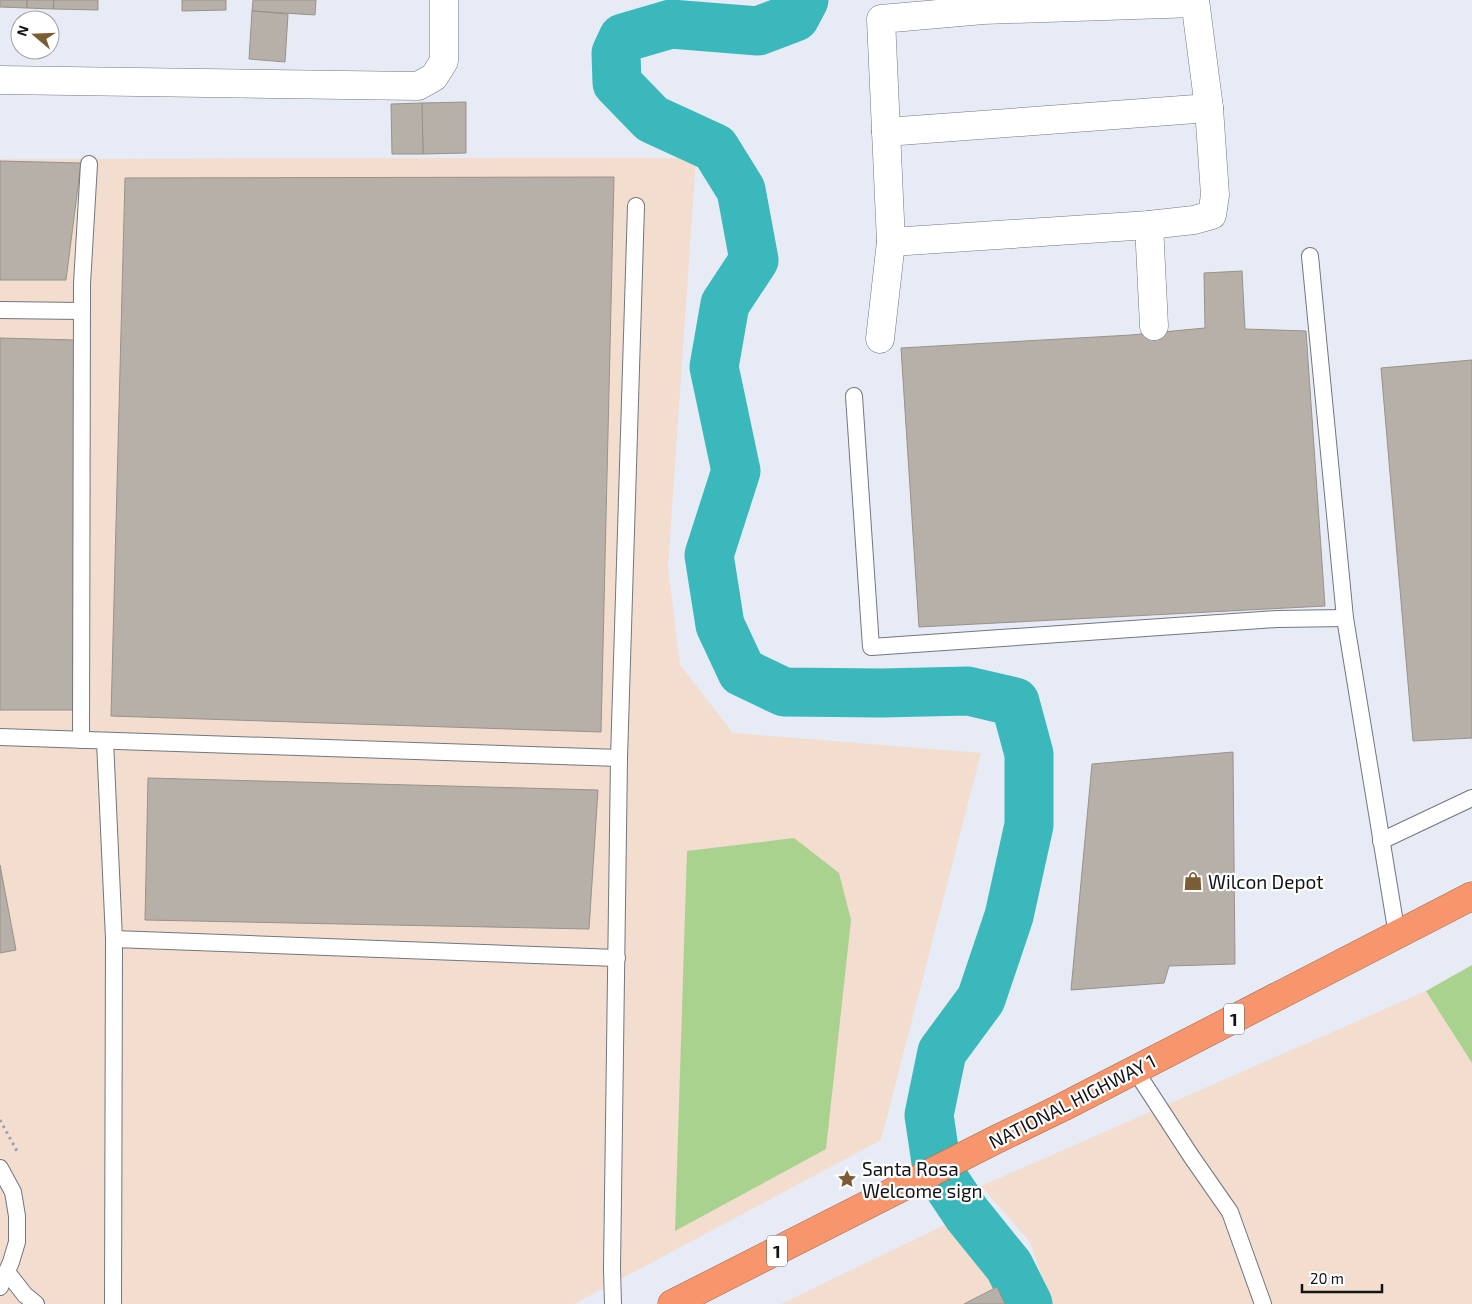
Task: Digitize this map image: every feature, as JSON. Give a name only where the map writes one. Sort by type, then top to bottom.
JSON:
[{"type":"highway","name":"NATIONAL HIGHWAY 1","points":[[672,1304],[1135,1070],[1472,896]]},
{"type":"street","points":[[0,80],[418,86],[434,77],[444,61],[444,0]]},
{"type":"street","points":[[880,339],[891,242],[881,19],[983,5],[1195,2],[1210,108],[1215,195],[1212,215],[1194,220],[1148,225],[891,242]]},
{"type":"street","points":[[886,132],[1210,108]]},
{"type":"street","points":[[1148,225],[1154,326]]},
{"type":"lane","points":[[81,740],[82,312],[89,164]]},
{"type":"lane","points":[[613,1304],[619,758],[636,206]]},
{"type":"lane","points":[[1310,256],[1345,618],[1397,935]]},
{"type":"lane","points":[[0,310],[82,312]]},
{"type":"lane","points":[[854,396],[871,647],[1277,619],[1345,618]]},
{"type":"lane","points":[[0,737],[619,758]]},
{"type":"lane","points":[[105,741],[114,939],[113,1304]]},
{"type":"lane","points":[[1381,841],[1472,798]]},
{"type":"lane","points":[[114,939],[617,958]]},
{"type":"lane","points":[[1135,1070],[1230,1212],[1263,1304]]},
{"type":"lane","points":[[0,1168],[13,1192],[17,1216],[17,1242],[4,1279],[25,1295],[32,1303]]},
{"type":"shaded area","points":[[696,158],[668,567],[680,665],[733,733],[981,753],[881,1140],[574,1304],[0,1304],[0,159]]},
{"type":"shaded area","points":[[1426,991],[1472,1063],[1472,1304],[1051,1304],[1030,1242],[981,1186]]},
{"type":"shaded area","points":[[967,1214],[1009,1266],[1028,1304],[781,1304]]},
{"type":"green space","points":[[794,838],[839,873],[851,920],[826,1149],[675,1231],[687,851]]},
{"type":"green space","points":[[1472,965],[1472,1063],[1426,991]]},
{"type":"building","points":[[0,0],[27,0],[27,8],[0,7]]},
{"type":"building","points":[[27,0],[54,0],[53,9],[27,8]]},
{"type":"building","points":[[54,0],[98,0],[98,10],[53,9]]},
{"type":"building","points":[[182,0],[226,0],[226,10],[182,11]]},
{"type":"building","points":[[253,0],[316,0],[315,15],[252,11]]},
{"type":"building","points":[[252,11],[288,14],[285,62],[249,59]]},
{"type":"building","points":[[466,102],[466,153],[423,154],[422,103]]},
{"type":"building","points":[[422,103],[423,154],[392,154],[391,104]]},
{"type":"building","points":[[0,161],[81,163],[66,280],[0,280]]},
{"type":"building","points":[[614,177],[601,732],[111,716],[125,178]]},
{"type":"building","points":[[1242,271],[1245,329],[1306,331],[1325,606],[919,627],[901,348],[1131,335],[1205,328],[1204,273]]},
{"type":"building","points":[[0,338],[74,340],[73,710],[0,710]]},
{"type":"building","points":[[1472,360],[1472,738],[1413,741],[1381,368]]},
{"type":"building","points":[[1233,752],[1235,964],[1169,966],[1164,983],[1071,990],[1092,764]]},
{"type":"building","points":[[148,778],[598,790],[589,929],[145,920]]},
{"type":"building","points":[[0,865],[16,950],[0,953]]},
{"type":"building","points":[[997,1287],[1005,1304],[964,1304]]},
{"type":"waterway","points":[[804,0],[795,17],[758,31],[671,24],[623,38],[616,53],[617,83],[652,119],[715,148],[741,190],[754,260],[725,304],[714,367],[736,471],[709,555],[720,625],[742,672],[784,692],[882,693],[968,691],[1015,702],[1029,754],[1029,825],[1009,916],[981,999],[942,1052],[929,1115],[937,1169],[967,1214],[1009,1266],[1028,1304]]},
{"type":"place","name":"Wilcon Depot","points":[[1193,881]]},
{"type":"place","name":"Santa Rosa Welcome sign","points":[[847,1179]]}]
